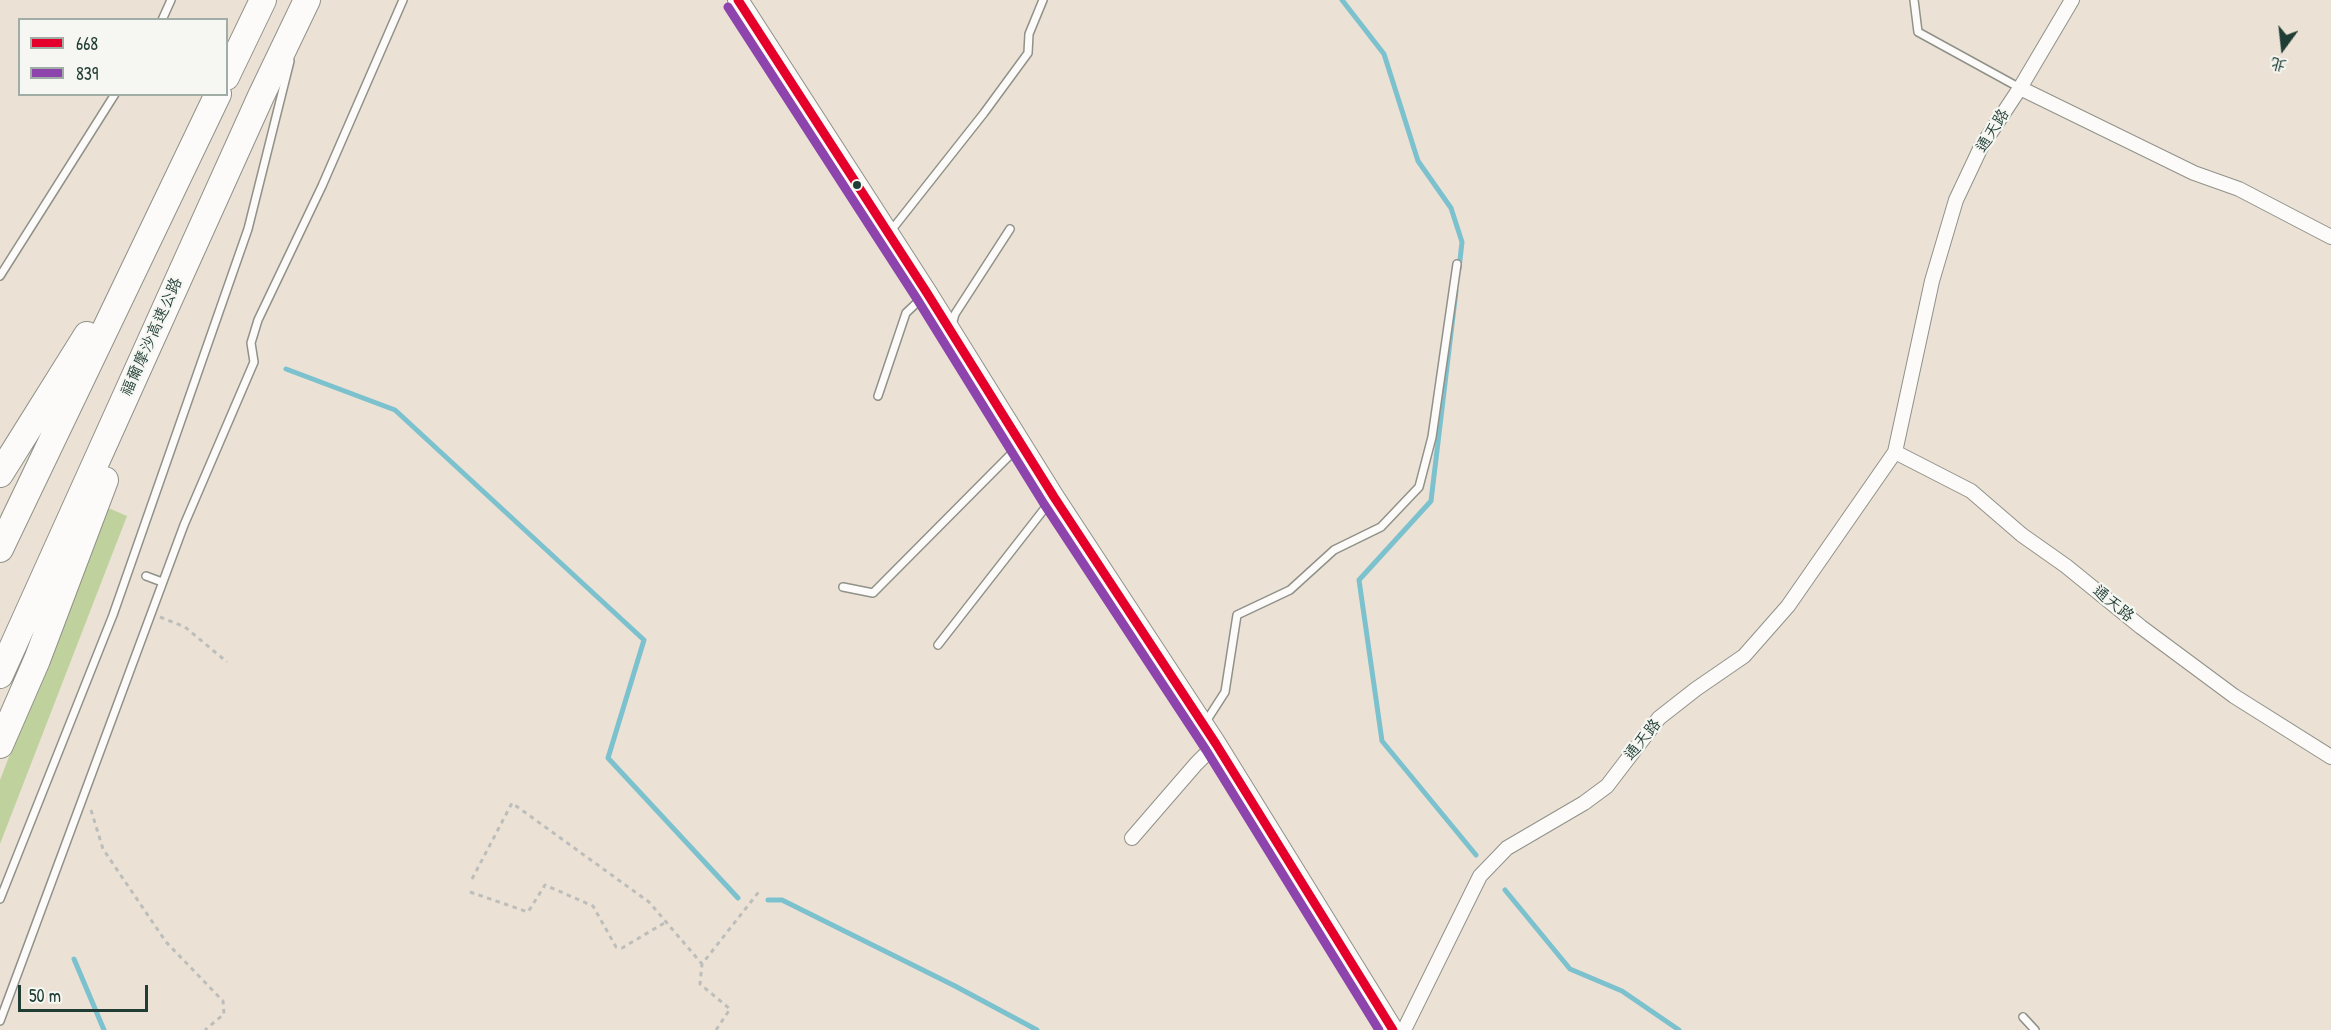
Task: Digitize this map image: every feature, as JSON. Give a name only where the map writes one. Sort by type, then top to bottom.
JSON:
[{"type":"highway","points":[[228,73],[263,0]]},
{"type":"highway","name":"福爾摩沙高速公路","points":[[0,675],[197,237],[305,4]]},
{"type":"highway","points":[[0,549],[217,96]]},
{"type":"highway","points":[[0,474],[154,228]]},
{"type":"highway","points":[[0,745],[37,660],[197,237]]},
{"type":"street","points":[[738,0],[927,293],[1054,497],[1216,744],[1393,1030]]},
{"type":"street","name":"通天路","points":[[1404,1030],[1480,876],[1507,848],[1584,803],[1607,786],[1659,718],[1696,688],[1744,656],[1788,606],[1895,452],[1932,280],[1956,200],[1981,147],[2020,88],[2072,0]]},
{"type":"street","points":[[2020,88],[2194,173],[2239,189],[2331,237]]},
{"type":"street","name":"通天路","points":[[1895,452],[1971,491],[2022,536],[2066,566],[2140,627],[2215,682],[2331,758]]},
{"type":"street","points":[[1132,838],[1216,744]]},
{"type":"lane","points":[[163,18],[171,0]]},
{"type":"lane","points":[[0,1021],[183,525],[254,362],[251,343],[258,320],[322,186],[403,0]]},
{"type":"lane","points":[[888,234],[984,113],[1028,53],[1029,34],[1043,0]]},
{"type":"lane","points":[[1914,0],[1918,32],[2020,88]]},
{"type":"lane","points":[[0,899],[113,615],[248,229],[305,4]]},
{"type":"lane","points":[[0,276],[114,96]]},
{"type":"lane","points":[[950,330],[955,314],[1010,230]]},
{"type":"lane","points":[[1203,725],[1225,692],[1237,615],[1290,590],[1334,550],[1381,527],[1419,487],[1432,437],[1457,264]]},
{"type":"lane","points":[[878,396],[906,313],[927,293]]},
{"type":"lane","points":[[843,587],[873,593],[1021,445]]},
{"type":"lane","points":[[938,645],[1054,497]]},
{"type":"lane","points":[[146,576],[162,582]]},
{"type":"lane","points":[[2023,1017],[2035,1030]]},
{"type":"path","points":[[150,614],[185,627],[227,662]]},
{"type":"path","points":[[85,789],[103,849],[166,942],[223,1001],[225,1014],[205,1030]]},
{"type":"path","points":[[472,879],[512,803],[649,902],[702,964]]},
{"type":"path","points":[[470,892],[528,912],[545,885],[593,906],[616,946],[622,948],[666,922]]},
{"type":"path","points":[[716,1030],[729,1009],[700,984],[702,964],[761,889]]},
{"type":"green space","points":[[106,507],[127,516],[0,844],[0,780]]},
{"type":"waterway","points":[[1342,0],[1384,54],[1418,161],[1451,208],[1462,242],[1459,269]]},
{"type":"waterway","points":[[1456,291],[1431,501],[1359,580],[1382,741],[1476,855]]},
{"type":"waterway","points":[[286,369],[395,410],[644,640],[608,758],[738,898]]},
{"type":"waterway","points":[[1505,890],[1570,969],[1622,991],[1679,1030]]},
{"type":"waterway","points":[[768,900],[782,900],[955,986],[1037,1030]]},
{"type":"waterway","points":[[74,959],[104,1030]]},
{"type":"transit line","name":"668","points":[[738,0],[927,293],[1054,497],[1216,744],[1393,1030]]},
{"type":"transit line","name":"839","points":[[728,7],[917,299],[1044,504],[1206,750],[1379,1030]]}]
